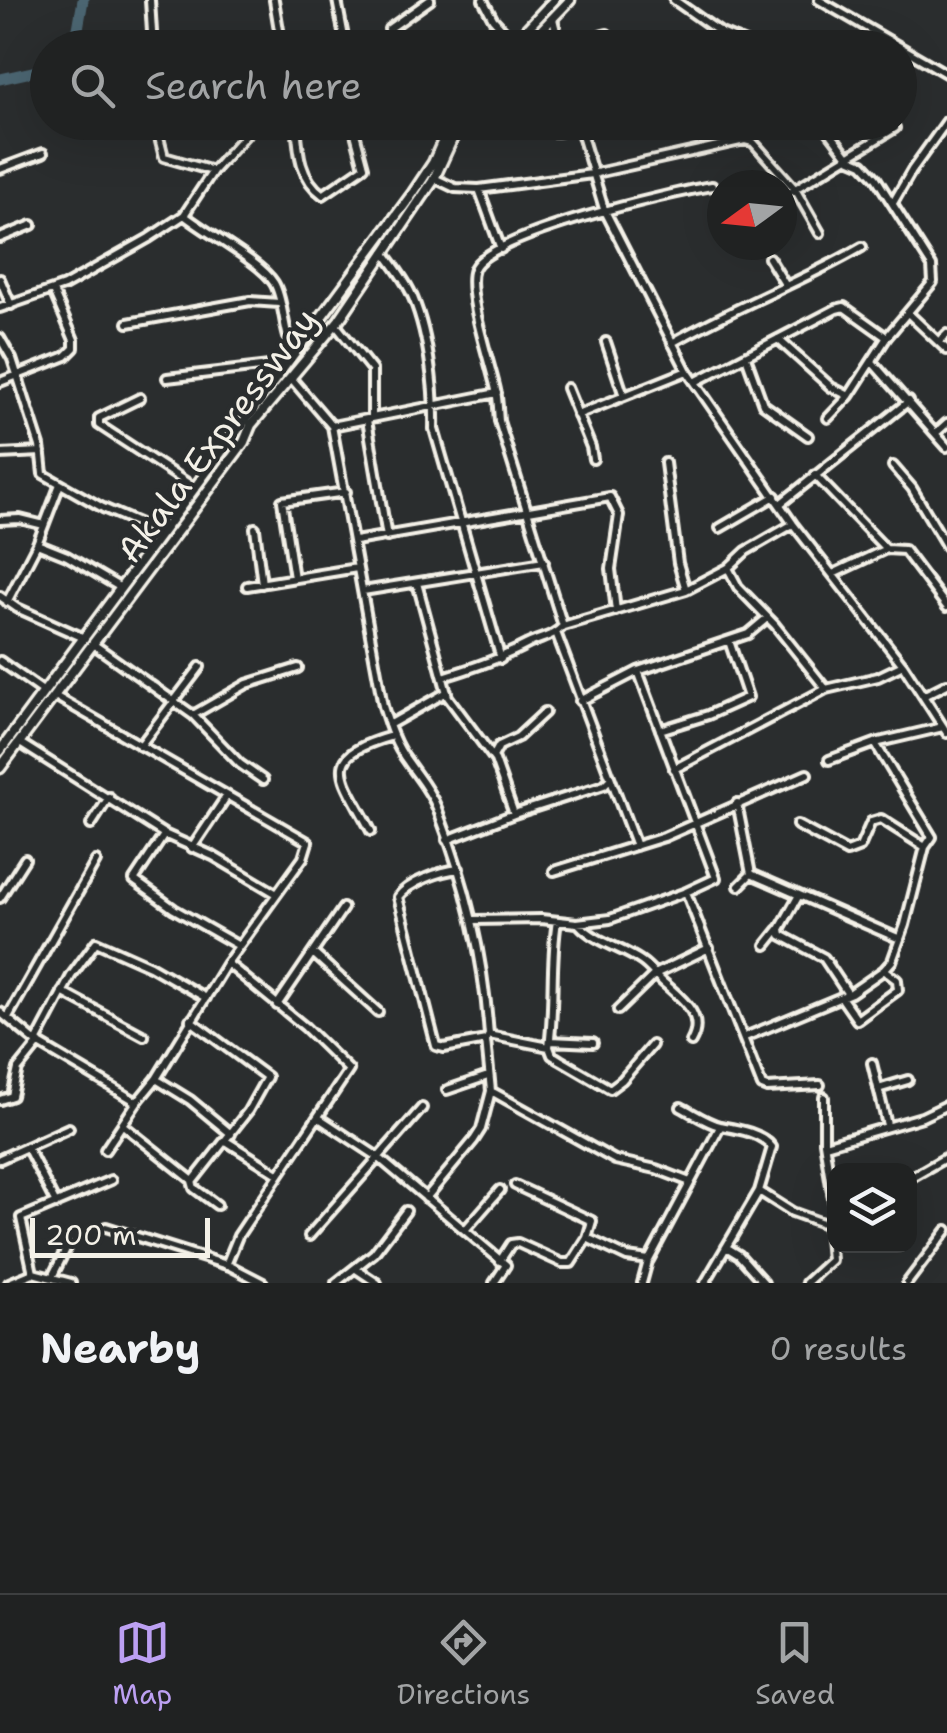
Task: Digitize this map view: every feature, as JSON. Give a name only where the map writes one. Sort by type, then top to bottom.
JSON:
[{"type":"main road","points":[[542,30],[570,0]]},
{"type":"main road","points":[[526,30],[552,1]]},
{"type":"main road","name":"Akala Expressway","points":[[0,750],[4,738],[44,693],[421,182],[442,140]]},
{"type":"main road","name":"Akala Expressway","points":[[0,768],[244,442],[251,425],[337,322],[434,178],[452,140]]},
{"type":"main road","points":[[321,317],[337,322]]},
{"type":"main road","points":[[307,335],[318,345]]},
{"type":"main road","points":[[66,662],[74,670]]},
{"type":"street","points":[[150,0],[152,30]]},
{"type":"street","points":[[274,0],[279,30]]},
{"type":"street","points":[[337,0],[343,30]]},
{"type":"street","points":[[389,29],[417,4],[430,0]]},
{"type":"street","points":[[483,0],[501,30]]},
{"type":"street","points":[[674,0],[717,30]]},
{"type":"street","points":[[819,0],[871,30]]},
{"type":"street","points":[[553,19],[556,30]]},
{"type":"street","points":[[917,57],[947,74]]},
{"type":"street","points":[[893,204],[947,121]]},
{"type":"street","points":[[160,140],[164,157],[213,171]]},
{"type":"street","points":[[0,308],[53,291],[184,215],[213,171],[241,140]]},
{"type":"street","points":[[297,140],[298,158],[311,183],[323,195],[364,168],[357,140]]},
{"type":"street","points":[[582,140],[604,209],[687,372],[793,524],[903,665],[945,730],[876,743],[829,760]]},
{"type":"street","points":[[434,178],[455,188],[479,189],[592,174],[745,140],[753,142],[778,170]]},
{"type":"street","points":[[828,418],[849,396],[935,274],[876,178],[863,164],[849,158],[836,140]]},
{"type":"street","points":[[797,189],[876,140]]},
{"type":"street","points":[[0,169],[43,153]]},
{"type":"street","points":[[563,626],[499,421],[497,392],[473,276],[479,262],[502,248],[604,209],[707,187]]},
{"type":"street","points":[[479,189],[502,248]]},
{"type":"street","points":[[797,193],[820,233]]},
{"type":"street","points":[[184,215],[272,280],[288,327],[290,348],[295,351]]},
{"type":"street","points":[[0,238],[32,225]]},
{"type":"street","points":[[672,343],[724,313],[813,275],[862,247]]},
{"type":"street","points":[[384,252],[417,309],[436,406],[434,429],[501,659]]},
{"type":"street","points":[[770,260],[786,286]]},
{"type":"street","points":[[935,274],[947,271]]},
{"type":"street","points":[[0,280],[11,305]]},
{"type":"street","points":[[0,382],[66,356],[74,348],[53,291]]},
{"type":"street","points":[[128,323],[250,301],[280,303]]},
{"type":"street","points":[[695,382],[836,308],[844,308],[887,337]]},
{"type":"street","points":[[909,314],[947,350]]},
{"type":"street","points":[[337,322],[372,370],[369,418],[387,537]]},
{"type":"street","points":[[940,342],[947,334]]},
{"type":"street","points":[[0,338],[41,452],[44,474],[103,508],[161,533]]},
{"type":"street","points":[[778,339],[830,387],[849,396]]},
{"type":"street","points":[[606,342],[624,396]]},
{"type":"street","points":[[746,357],[763,404],[808,436]]},
{"type":"street","points":[[873,363],[947,448]]},
{"type":"street","points":[[167,378],[286,364]]},
{"type":"street","points":[[577,415],[687,372]]},
{"type":"street","points":[[292,378],[332,426],[378,683],[392,736],[424,781],[460,869],[474,920],[491,1091],[481,1129],[460,1161],[426,1198]]},
{"type":"street","points":[[567,388],[593,459]]},
{"type":"street","points":[[332,426],[497,392]]},
{"type":"street","points":[[140,398],[99,418],[99,425],[195,488]]},
{"type":"street","points":[[780,504],[909,401]]},
{"type":"street","points":[[936,432],[947,423]]},
{"type":"street","points":[[0,454],[41,452]]},
{"type":"street","points":[[665,464],[678,563],[686,590]]},
{"type":"street","points":[[893,466],[912,488],[947,547]]},
{"type":"street","points":[[816,475],[886,549]]},
{"type":"street","points":[[60,484],[37,544],[4,599],[84,638]]},
{"type":"street","points":[[294,578],[282,502],[346,492]]},
{"type":"street","points":[[355,541],[610,496],[619,515],[611,569],[616,611]]},
{"type":"street","points":[[720,528],[774,496]]},
{"type":"street","points":[[0,520],[20,519],[44,525]]},
{"type":"street","points":[[443,677],[501,659],[530,643],[557,635],[563,626],[686,590],[728,568],[746,551],[793,524]]},
{"type":"street","points":[[255,528],[262,584]]},
{"type":"street","points":[[37,544],[67,556],[122,588]]},
{"type":"street","points":[[833,574],[886,549],[904,550],[947,607]]},
{"type":"street","points":[[363,591],[544,562]]},
{"type":"street","points":[[247,586],[357,568]]},
{"type":"street","points":[[728,568],[738,587],[776,624],[826,689]]},
{"type":"street","points":[[417,583],[447,692],[456,711],[493,756],[514,814]]},
{"type":"street","points":[[580,701],[638,671],[748,634],[766,618]]},
{"type":"street","points":[[557,635],[608,782],[615,790],[636,846]]},
{"type":"street","points":[[660,730],[748,698],[729,641]]},
{"type":"street","points":[[93,644],[193,716],[240,764],[263,780]]},
{"type":"street","points":[[0,661],[44,693]]},
{"type":"street","points":[[674,770],[826,689],[878,677],[903,665]]},
{"type":"street","points":[[140,746],[200,668]]},
{"type":"street","points":[[193,716],[247,684],[298,668]]},
{"type":"street","points":[[474,920],[578,923],[610,919],[716,878],[638,671]]},
{"type":"street","points":[[923,696],[947,684]]},
{"type":"street","points":[[389,724],[447,692]]},
{"type":"street","points":[[55,696],[308,842],[303,858],[227,963],[156,1079],[104,1150]]},
{"type":"street","points":[[493,756],[499,746],[518,737],[545,712]]},
{"type":"street","points":[[371,831],[344,780],[342,763],[357,748],[392,736]]},
{"type":"street","points":[[20,743],[164,834],[234,867],[277,894]]},
{"type":"street","points":[[745,1037],[844,996],[892,961],[931,834],[876,743]]},
{"type":"street","points":[[554,871],[636,846],[807,774]]},
{"type":"street","points":[[447,840],[608,782]]},
{"type":"street","points":[[91,825],[109,797]]},
{"type":"street","points":[[192,848],[226,797]]},
{"type":"street","points":[[737,803],[750,874]]},
{"type":"street","points":[[797,825],[847,852],[858,850],[871,822],[881,820],[925,847]]},
{"type":"street","points":[[164,834],[134,880],[174,909],[239,946]]},
{"type":"street","points":[[0,898],[25,860]]},
{"type":"street","points":[[96,860],[4,1014],[38,1042],[138,1102]]},
{"type":"street","points":[[460,869],[436,875],[402,891],[398,897],[436,1046],[444,1048],[487,1037],[549,1044],[593,1043]]},
{"type":"street","points":[[750,874],[900,939]]},
{"type":"street","points":[[739,886],[750,874]]},
{"type":"street","points":[[686,892],[765,1088],[820,1085]]},
{"type":"street","points":[[766,944],[799,895]]},
{"type":"street","points":[[277,1005],[313,958],[343,908]]},
{"type":"street","points":[[557,921],[552,962],[552,1055],[610,1089],[652,1045]]},
{"type":"street","points":[[578,923],[587,932],[641,961],[689,1006],[696,1028],[691,1042]]},
{"type":"street","points":[[780,928],[781,936],[824,958],[857,1020],[898,990],[897,980],[884,970]]},
{"type":"street","points":[[0,1100],[12,1096],[18,1069],[38,1042],[90,945],[96,942],[150,966],[206,998]]},
{"type":"street","points":[[618,1010],[655,974],[708,948]]},
{"type":"street","points":[[313,958],[378,1012]]},
{"type":"street","points":[[226,1265],[238,1236],[349,1070],[227,963]]},
{"type":"street","points":[[62,992],[144,1036]]},
{"type":"street","points":[[190,1020],[268,1078],[229,1138],[192,1181]]},
{"type":"street","points":[[872,1064],[888,1125]]},
{"type":"street","points":[[446,1090],[488,1076]]},
{"type":"street","points":[[156,1079],[190,1100],[229,1138],[278,1174]]},
{"type":"street","points":[[878,1089],[908,1080]]},
{"type":"street","points":[[491,1091],[615,1160],[690,1182]]},
{"type":"street","points":[[824,1097],[828,1163]]},
{"type":"street","points":[[825,1145],[922,1117],[947,1104]]},
{"type":"street","points":[[309,1236],[422,1108]]},
{"type":"street","points":[[681,1108],[721,1126],[734,1126],[771,1144],[772,1151],[760,1191],[705,1283]]},
{"type":"street","points":[[319,1118],[378,1158],[500,1261],[506,1267],[494,1283]]},
{"type":"street","points":[[124,1126],[216,1204]]},
{"type":"street","points":[[642,1283],[649,1260],[721,1126]]},
{"type":"street","points":[[0,1160],[69,1128]]},
{"type":"street","points":[[27,1147],[56,1204]]},
{"type":"street","points":[[917,1174],[947,1157]]},
{"type":"street","points":[[33,1273],[21,1218],[111,1180]]},
{"type":"street","points":[[500,1261],[511,1244],[518,1243],[562,1263],[571,1263],[587,1238],[592,1218],[515,1186]]},
{"type":"street","points":[[465,1230],[500,1190]]},
{"type":"street","points":[[760,1191],[792,1212],[828,1225],[830,1260],[806,1283]]},
{"type":"street","points":[[336,1283],[356,1270],[406,1211]]},
{"type":"street","points":[[106,1227],[226,1265],[260,1282]]},
{"type":"street","points":[[907,1283],[947,1230]]},
{"type":"street","points":[[587,1238],[627,1258],[649,1260]]},
{"type":"street","points":[[52,1278],[67,1247]]},
{"type":"street","points":[[726,1247],[740,1255],[764,1283]]},
{"type":"street","points":[[356,1270],[377,1283]]},
{"type":"street","points":[[9,1283],[33,1273],[70,1283]]},
{"type":"waterway","points":[[78,30],[83,0]]},
{"type":"waterway","points":[[0,79],[30,72]]}]
